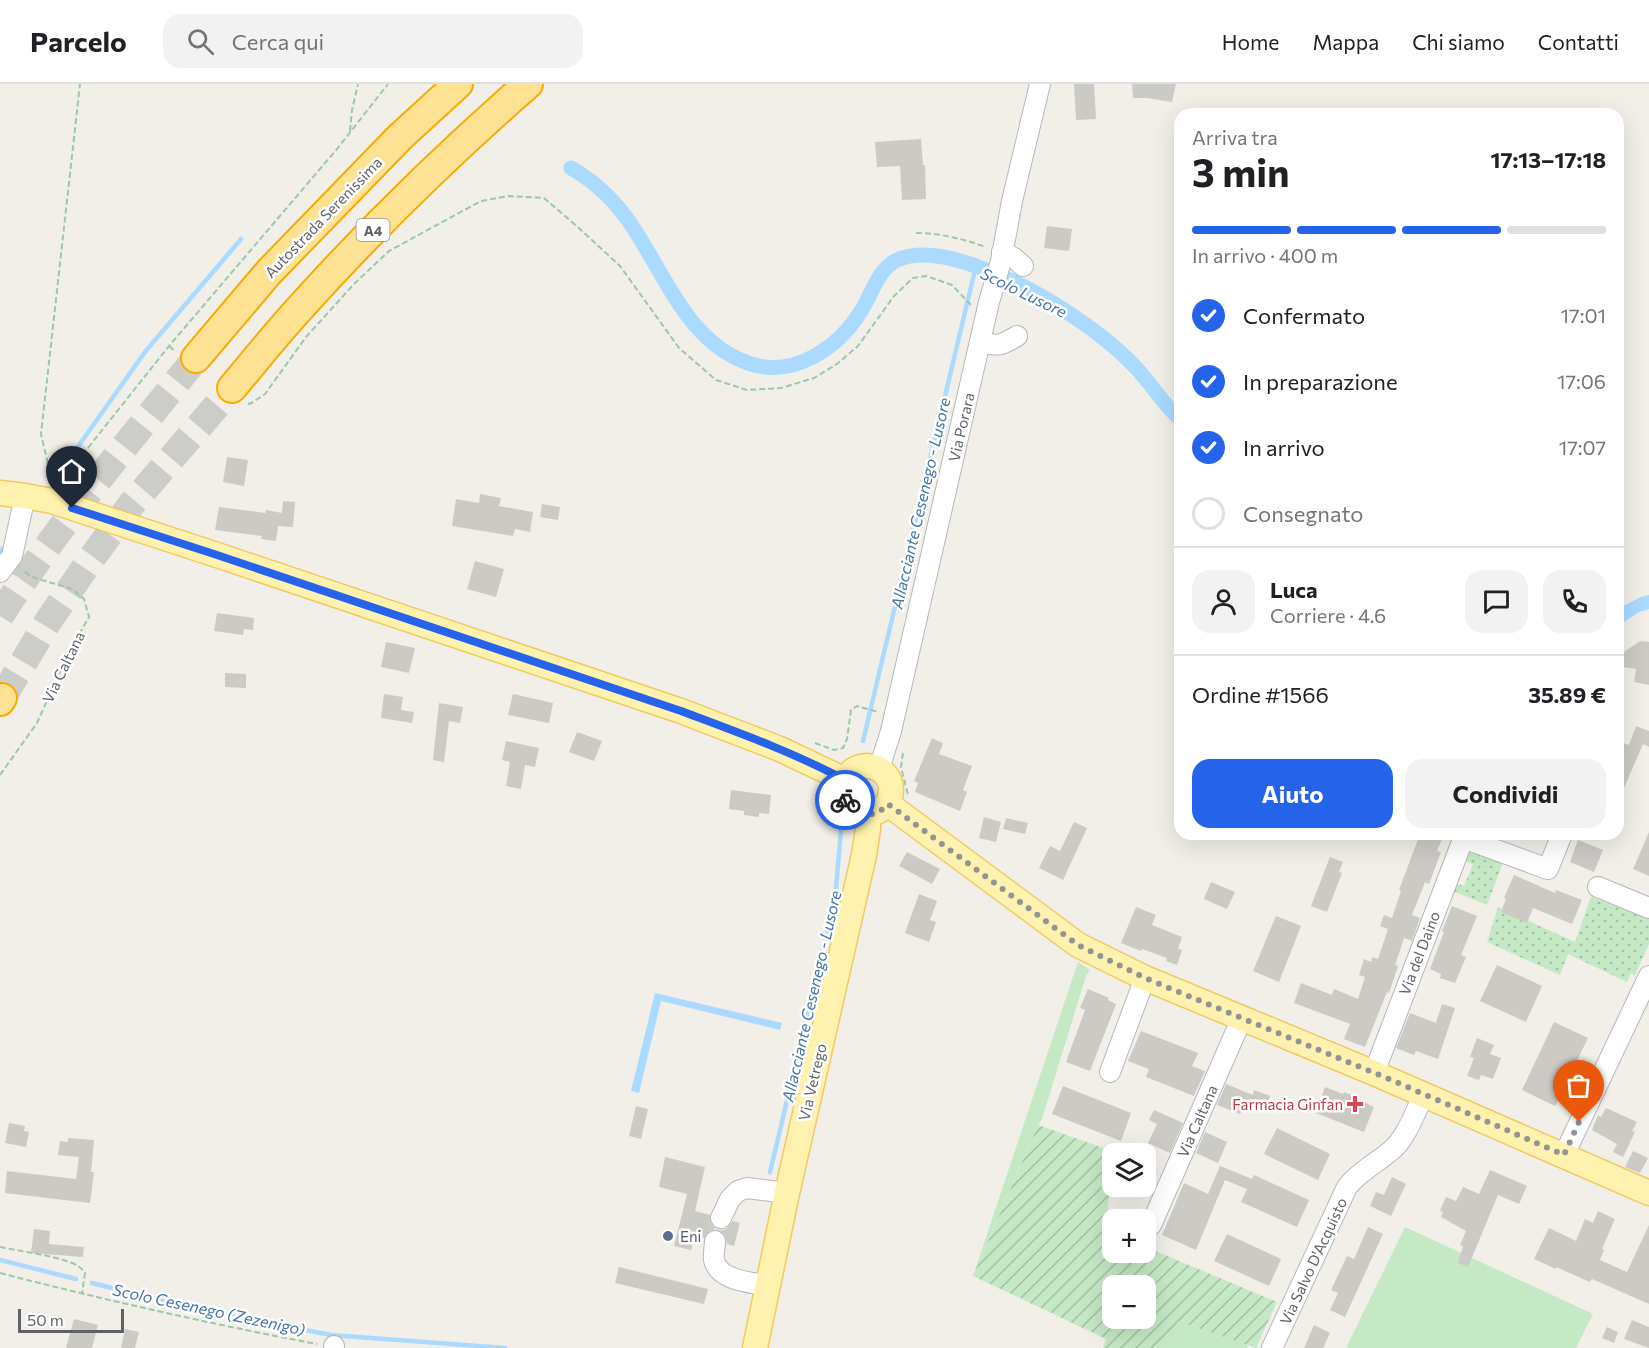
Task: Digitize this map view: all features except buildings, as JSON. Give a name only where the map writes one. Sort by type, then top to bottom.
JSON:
[{"type":"highway","name":"Autostrada Serenissima","points":[[187,355],[400,137],[458,84]]},
{"type":"highway","name":"A4","points":[[237,395],[300,308],[374,229],[496,111],[528,84]]},
{"type":"main road","points":[[0,493],[53,496],[214,554],[681,711],[780,748],[845,780]]},
{"type":"main road","points":[[869,766],[879,769],[890,780],[891,797],[878,810],[858,813],[844,799],[845,780],[851,772],[860,767],[869,766]]},
{"type":"main road","points":[[878,810],[1078,945],[1145,978],[1424,1094],[1649,1193]]},
{"type":"main road","name":"Via Vetrego","points":[[755,1348],[868,829],[878,810]]},
{"type":"street","points":[[1028,137],[1029,84]]},
{"type":"street","name":"Via Porara","points":[[879,769],[891,731],[981,342],[980,303],[1002,256],[1040,84]]},
{"type":"street","points":[[1002,256],[1014,258],[1023,266]]},
{"type":"street","points":[[981,342],[995,346],[1004,344],[1017,336]]},
{"type":"street","points":[[0,572],[12,556],[25,496]]},
{"type":"street","name":"Via del Daino","points":[[1374,1073],[1462,840]]},
{"type":"street","points":[[1474,840],[1548,869],[1560,840]]},
{"type":"street","points":[[1599,887],[1649,908]]},
{"type":"street","points":[[1564,1155],[1649,976]]},
{"type":"street","points":[[1110,1072],[1145,978]]},
{"type":"street","name":"Via Caltana","points":[[1156,1214],[1242,1018]]},
{"type":"street","name":"Via Salvo D'Acquisto","points":[[1272,1348],[1347,1187],[1353,1179],[1384,1157],[1402,1139],[1424,1094]]},
{"type":"street","points":[[721,1218],[730,1199],[738,1191],[747,1188],[787,1193]]},
{"type":"street","points":[[715,1241],[714,1259],[718,1269],[731,1277],[768,1286]]},
{"type":"path","points":[[53,496],[41,434],[80,84]]},
{"type":"path","points":[[350,133],[358,84]]},
{"type":"path","points":[[53,496],[170,346],[350,133],[388,84]]},
{"type":"path","points":[[237,395],[250,404],[266,394],[306,337],[354,284],[389,251],[481,201],[509,195],[544,198],[620,266],[680,348],[716,380],[747,390],[781,388],[814,378],[837,363],[858,346],[894,296],[913,278],[927,276],[952,285],[963,297],[980,303]]},
{"type":"path","points":[[916,233],[934,233],[954,237],[1002,256]]},
{"type":"path","points":[[170,346],[187,355]]},
{"type":"path","name":"Via Caltana","points":[[0,775],[37,723],[68,654],[88,617],[84,599],[72,589],[32,578],[20,568],[12,556]]},
{"type":"path","points":[[863,708],[882,713]]},
{"type":"path","points":[[0,1247],[72,1262],[85,1273],[82,1294]]},
{"type":"path","points":[[0,1273],[82,1294],[334,1347]]},
{"type":"green space","points":[[1468,846],[1504,860],[1487,905],[1450,890],[1453,883],[1464,886],[1473,864],[1462,860]]},
{"type":"green space","points":[[1591,897],[1649,919],[1649,944],[1635,975],[1631,973],[1627,982],[1568,954],[1560,975],[1487,942],[1498,907],[1575,942]]},
{"type":"green space","points":[[1078,962],[1090,970],[1086,976],[1042,1119],[973,1276]]},
{"type":"green space","points":[[1038,1125],[1102,1147],[1102,1197],[1109,1197],[1108,1209],[1102,1209],[1102,1263],[1156,1263],[1156,1251],[1277,1302],[1256,1348],[1178,1321],[1165,1348],[1103,1348],[1106,1339],[973,1276]]},
{"type":"green space","points":[[1405,1227],[1593,1314],[1576,1348],[1346,1348]]},
{"type":"green space","points":[[1177,1320],[1248,1345],[1247,1348],[1165,1348]]},
{"type":"water","points":[[1649,595],[1649,609],[1639,612],[1624,622],[1624,606]]},
{"type":"water","points":[[655,993],[782,1023],[780,1030],[661,1001],[639,1093],[631,1091]]},
{"type":"waterway","name":"Scolo Lusore","points":[[571,168],[600,189],[625,216],[677,301],[708,339],[728,354],[751,364],[784,367],[814,356],[828,347],[852,324],[880,276],[890,264],[916,255],[938,256],[988,270],[1036,293],[1073,316],[1124,356],[1174,413]]},
{"type":"waterway","points":[[60,472],[145,352],[241,239]]},
{"type":"waterway","name":"Allacciante Cesenego - Lusore","points":[[863,741],[976,266]]},
{"type":"waterway","name":"Allacciante Cesenego - Lusore","points":[[770,1172],[835,899],[842,819]]},
{"type":"waterway","name":"Scolo Cesenego (Zezenigo)","points":[[0,1260],[76,1279]]},
{"type":"waterway","name":"Scolo Cesenego (Zezenigo)","points":[[92,1283],[195,1309],[331,1335],[505,1348]]},
{"type":"tunnel","points":[[0,616],[70,517],[196,358]]},
{"type":"tunnel","points":[[2,698],[49,620],[131,505],[232,388]]},
{"type":"way so far","points":[[845,800],[858,813],[868,815],[879,812],[888,804],[1078,945],[1145,978],[1389,1079],[1564,1155],[1579,1122]]},
{"type":"place","name":"Farmacia Ginfan","points":[[1355,1104]]},
{"type":"place","name":"Eni","points":[[668,1236]]},
{"type":"route","points":[[72,508],[681,711],[780,748],[845,780],[843,789],[845,800]]}]
